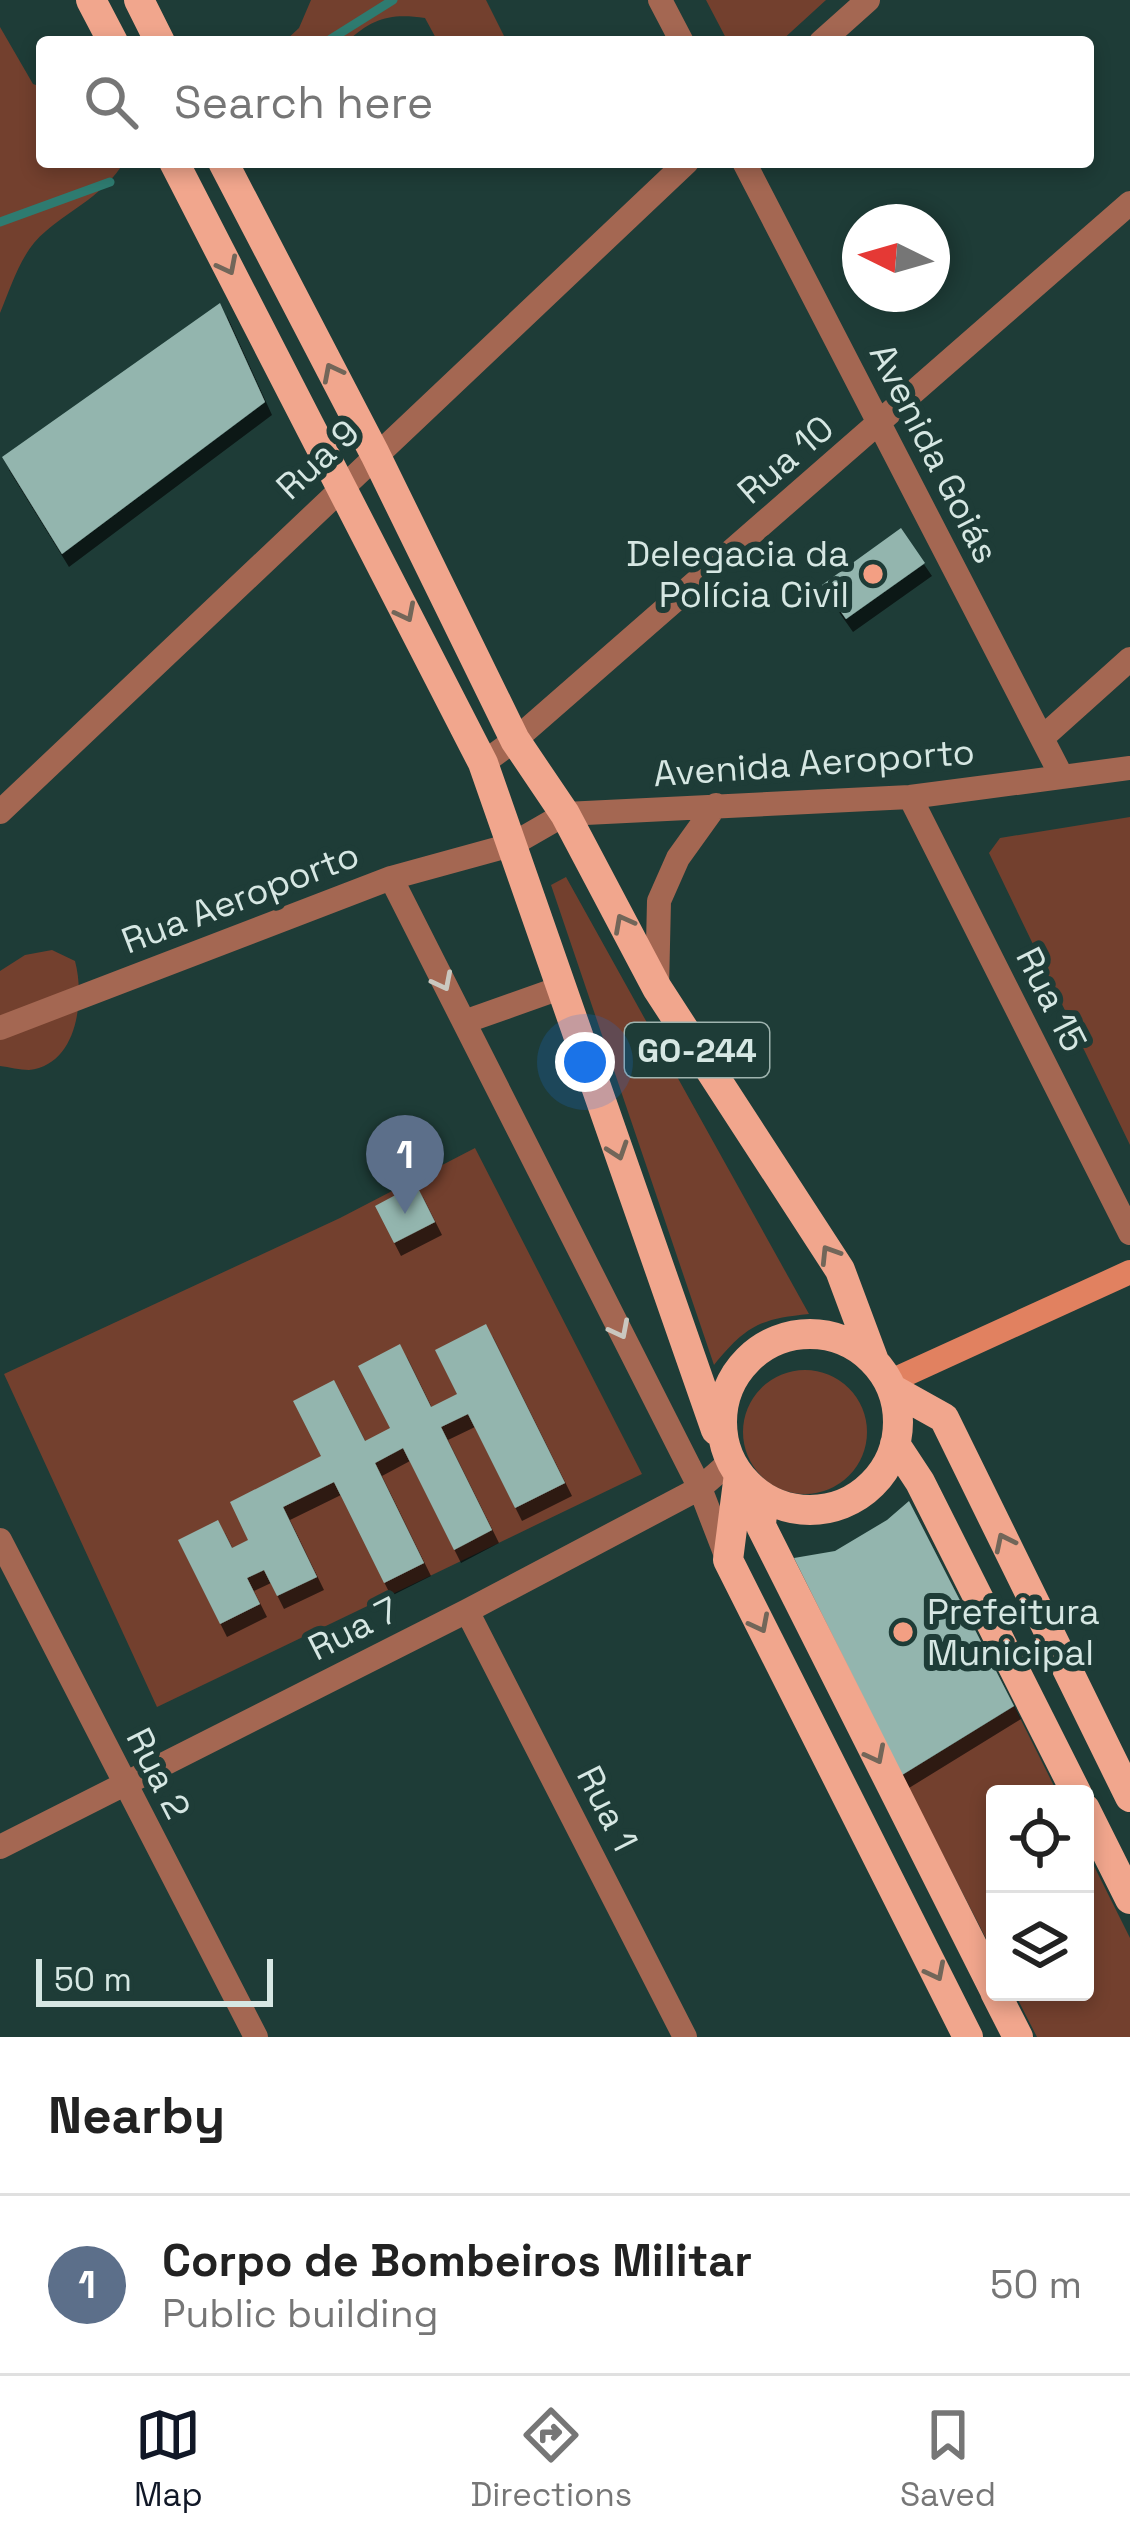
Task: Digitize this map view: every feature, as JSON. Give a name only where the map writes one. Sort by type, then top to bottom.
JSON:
[{"type":"main road","points":[[91,0],[109,36]]},
{"type":"main road","points":[[139,0],[157,36]]},
{"type":"main road","name":"GO-244","points":[[180,168],[483,763],[716,1430],[763,1497]]},
{"type":"main road","name":"GO-244","points":[[226,168],[375,454],[515,740],[565,814],[657,988],[840,1270],[898,1416],[895,1444],[920,1482],[1072,1785]]},
{"type":"main road","points":[[968,2037],[728,1560],[731,1457],[724,1407],[733,1381],[749,1359],[772,1342],[826,1335],[852,1344],[885,1378],[944,1418],[1130,1797]]},
{"type":"main road","points":[[895,1444],[885,1470],[843,1504],[816,1511],[789,1508],[763,1497],[760,1526],[986,1974]]},
{"type":"main road","points":[[1094,1827],[1130,1899]]},
{"type":"main road","points":[[1000,2001],[1018,2037]]},
{"type":"street","points":[[660,0],[679,36]]},
{"type":"street","points":[[828,36],[868,0]]},
{"type":"street","name":"Rua 9","points":[[0,812],[681,168]]},
{"type":"street","name":"Avenida Goiás","points":[[747,168],[1062,777]]},
{"type":"street","name":"Rua 10","points":[[483,763],[1130,203]]},
{"type":"street","points":[[1042,738],[1130,659]]},
{"type":"street","name":"Avenida Aeroporto","points":[[511,845],[565,814],[910,797],[1130,768]]},
{"type":"street","name":"Rua 15","points":[[910,797],[1130,1233]]},
{"type":"street","points":[[657,988],[659,901],[678,858],[716,805]]},
{"type":"street","name":"Rua Aeroporto","points":[[0,1028],[391,878],[511,845]]},
{"type":"street","points":[[391,878],[700,1488],[728,1560]]},
{"type":"street","points":[[464,1022],[560,988]]},
{"type":"street","points":[[885,1378],[1130,1272]]},
{"type":"street","name":"Rua 7","points":[[0,1847],[700,1488],[731,1457]]},
{"type":"street","name":"Rua 2","points":[[0,1540],[256,2037]]},
{"type":"street","name":"Rua 1","points":[[467,1611],[685,2037]]},
{"type":"shaded area","points":[[311,0],[486,0],[504,36],[435,36],[425,18],[402,16],[383,19],[354,36],[290,36]]},
{"type":"shaded area","points":[[706,0],[826,0],[787,36],[725,36]]},
{"type":"shaded area","points":[[0,27],[36,85],[36,168],[120,168],[98,192],[37,239],[0,313]]},
{"type":"shaded area","points":[[1130,817],[1130,1145],[989,853],[1000,838]]},
{"type":"shaded area","points":[[566,877],[809,1314],[755,1327],[714,1365],[551,885]]},
{"type":"shaded area","points":[[52,950],[75,961],[78,976],[78,1010],[68,1043],[45,1065],[29,1070],[0,1066],[0,971],[25,955]]},
{"type":"shaded area","points":[[475,1148],[642,1474],[157,1707],[4,1374],[340,1218]]},
{"type":"shaded area","points":[[805,1370],[829,1375],[849,1388],[862,1408],[867,1432],[862,1456],[849,1476],[829,1489],[805,1494],[781,1489],[761,1476],[748,1456],[743,1432],[748,1408],[761,1388],[781,1375]]},
{"type":"shaded area","points":[[1014,1706],[1054,1785],[986,1785],[986,1938],[902,1775]]},
{"type":"shaded area","points":[[1094,1866],[1130,1938],[1130,2037],[1037,2037],[1019,2001],[1094,2001]]},
{"type":"building","points":[[220,303],[265,402],[62,554],[2,457]]},
{"type":"building","name":"Delegacia da Polícia Civil","points":[[901,528],[925,563],[846,619],[822,585]]},
{"type":"building","points":[[416,1184],[435,1222],[394,1243],[375,1206]]},
{"type":"building","points":[[486,1324],[565,1483],[515,1508],[468,1414],[441,1427],[492,1530],[454,1550],[403,1448],[375,1463],[424,1563],[384,1583],[334,1482],[283,1507],[317,1577],[277,1596],[264,1570],[247,1578],[260,1604],[220,1624],[178,1540],[218,1520],[232,1548],[248,1540],[230,1502],[321,1456],[293,1401],[334,1380],[365,1441],[390,1428],[358,1366],[400,1344],[431,1407],[457,1394],[435,1350]]},
{"type":"building","name":"Prefeitura Municipal","points":[[909,1501],[1014,1706],[902,1775],[794,1558],[835,1551]]},
{"type":"waterway","points":[[336,36],[393,0]]},
{"type":"waterway","points":[[0,222],[110,182]]},
{"type":"place","name":"Delegacia da Polícia Civil","points":[[873,574]]},
{"type":"place","name":"Corpo de Bombeiros Militar","points":[[405,1214]]},
{"type":"place","name":"Prefeitura Municipal","points":[[903,1632]]}]
